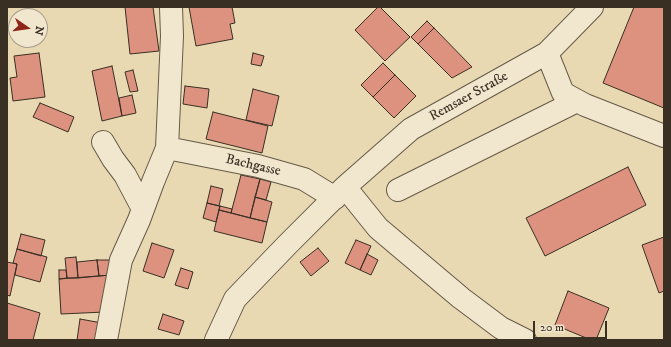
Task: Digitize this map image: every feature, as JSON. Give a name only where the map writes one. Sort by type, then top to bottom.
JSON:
[{"type":"street","points":[[106,340],[121,260],[139,220],[167,148],[172,36],[171,7]]},
{"type":"street","name":"Remsaer Straße","points":[[216,340],[235,299],[340,193],[411,128],[547,53],[592,7]]},
{"type":"street","points":[[547,53],[563,93],[577,101],[664,136]]},
{"type":"street","points":[[398,190],[577,101]]},
{"type":"street","points":[[103,142],[113,160],[125,175],[143,209]]},
{"type":"street","name":"Bachgasse","points":[[167,148],[258,166],[304,179],[340,193]]},
{"type":"street","points":[[340,193],[378,228],[461,298],[501,328],[525,340]]},
{"type":"building","points":[[125,7],[153,7],[159,51],[130,54]]},
{"type":"building","points":[[189,7],[232,7],[235,23],[230,24],[233,39],[196,46]]},
{"type":"building","points":[[378,7],[380,7],[410,37],[385,61],[355,30]]},
{"type":"building","points":[[634,7],[664,7],[664,108],[603,83]]},
{"type":"building","points":[[427,21],[434,28],[418,44],[411,37]]},
{"type":"building","points":[[434,28],[472,67],[452,78],[418,44]]},
{"type":"building","points":[[39,53],[45,97],[13,101],[10,78],[17,77],[14,56]]},
{"type":"building","points":[[253,53],[264,56],[261,66],[251,64]]},
{"type":"building","points":[[383,63],[395,75],[373,97],[361,85]]},
{"type":"building","points":[[112,66],[122,116],[102,121],[92,71]]},
{"type":"building","points":[[133,70],[138,91],[130,92],[125,72]]},
{"type":"building","points":[[395,75],[416,96],[394,118],[373,97]]},
{"type":"building","points":[[185,86],[209,89],[207,108],[183,104]]},
{"type":"building","points":[[253,89],[279,96],[272,126],[246,120]]},
{"type":"building","points":[[132,95],[136,113],[122,116],[119,98]]},
{"type":"building","points":[[40,103],[74,117],[68,132],[33,117]]},
{"type":"building","points":[[213,112],[268,126],[262,153],[206,139]]},
{"type":"building","points":[[628,167],[646,205],[545,256],[526,218]]},
{"type":"building","points":[[241,175],[260,179],[250,218],[231,213]]},
{"type":"building","points":[[260,179],[271,182],[266,200],[255,197]]},
{"type":"building","points":[[211,186],[223,189],[219,206],[207,203]]},
{"type":"building","points":[[255,197],[272,202],[267,222],[250,218]]},
{"type":"building","points":[[207,203],[220,206],[216,222],[203,218]]},
{"type":"building","points":[[220,206],[232,209],[231,213],[219,210]]},
{"type":"building","points":[[219,210],[267,222],[262,243],[214,231]]},
{"type":"building","points":[[21,234],[45,240],[41,256],[17,249]]},
{"type":"building","points":[[664,237],[664,291],[659,293],[642,245]]},
{"type":"building","points":[[356,240],[371,246],[360,270],[345,263]]},
{"type":"building","points":[[152,243],[174,250],[164,278],[143,271]]},
{"type":"building","points":[[318,248],[329,261],[311,276],[300,262]]},
{"type":"building","points":[[17,249],[47,257],[40,282],[15,275],[17,264],[13,263]]},
{"type":"building","points":[[367,254],[378,260],[371,275],[360,270]]},
{"type":"building","points":[[76,257],[78,278],[67,278],[65,258]]},
{"type":"building","points":[[97,260],[113,260],[111,275],[99,276]]},
{"type":"building","points":[[97,260],[99,276],[78,278],[77,262]]},
{"type":"building","points":[[7,262],[17,264],[10,296],[7,295]]},
{"type":"building","points":[[181,268],[193,272],[188,289],[175,285]]},
{"type":"building","points":[[59,270],[66,270],[67,278],[59,279]]},
{"type":"building","points":[[111,275],[105,312],[61,314],[59,279]]},
{"type":"building","points":[[568,291],[609,308],[596,340],[591,340],[555,325]]},
{"type":"building","points":[[7,303],[40,313],[33,340],[7,340]]},
{"type":"building","points":[[163,314],[184,321],[179,335],[158,329]]},
{"type":"building","points":[[80,319],[102,323],[99,340],[77,340]]}]
